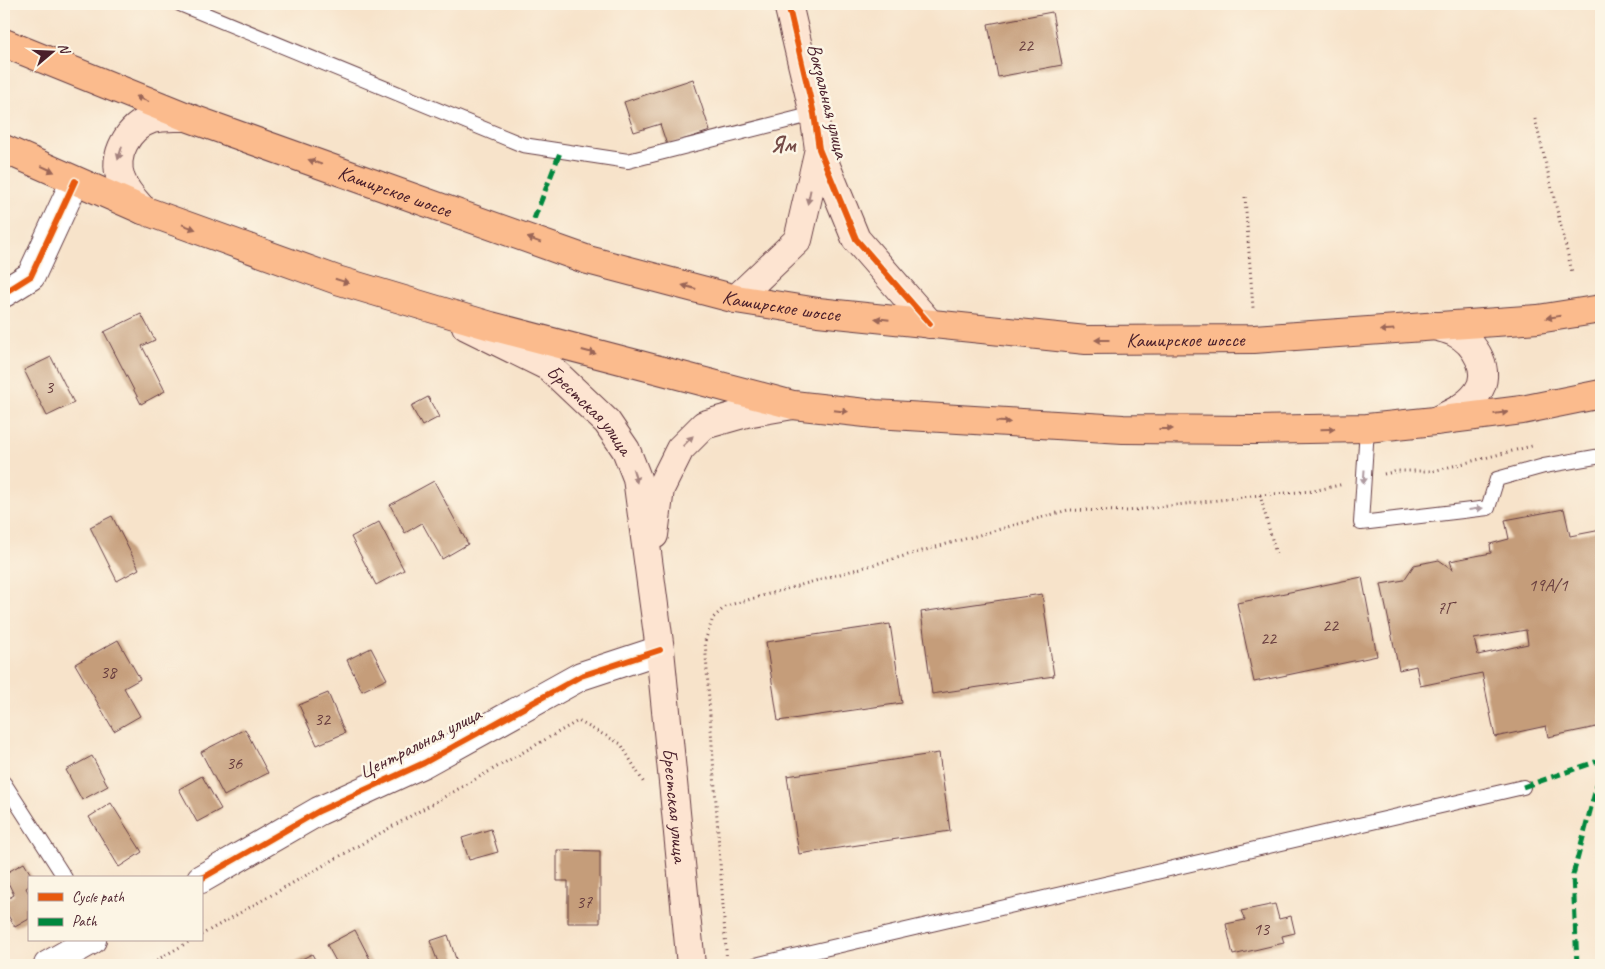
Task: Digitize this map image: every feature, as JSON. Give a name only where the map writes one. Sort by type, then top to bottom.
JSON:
[{"type":"main road","name":"Вокзальная улица","points":[[788,4],[814,114],[818,149],[856,239],[930,324]]},
{"type":"main road","name":"Каширское шоссе","points":[[4,43],[187,117],[588,260],[736,299],[818,312],[1086,340],[1254,340],[1538,319],[1601,309]]},
{"type":"main road","points":[[143,210],[129,194],[120,178],[117,162],[123,144],[134,129],[150,120],[187,117]]},
{"type":"main road","points":[[4,149],[143,210],[337,280],[490,326],[793,405],[875,414],[1123,429],[1367,428],[1522,410],[1601,394]]},
{"type":"main road","name":"Вокзальная улица","points":[[736,299],[798,240],[818,149]]},
{"type":"main road","name":"Брестская улица","points":[[428,307],[549,367],[607,422],[626,450],[637,478],[652,586],[691,965]]},
{"type":"main road","points":[[1435,326],[1454,332],[1468,342],[1476,351],[1482,366],[1483,380],[1478,392],[1469,401],[1458,410],[1435,421]]},
{"type":"main road","name":"Брестская улица","points":[[652,586],[654,530],[660,489],[680,449],[704,424],[746,413],[793,405]]},
{"type":"street","points":[[4,293],[31,276],[75,181]]},
{"type":"street","name":"Центральная улица","points":[[202,877],[319,811],[424,763],[581,676],[660,650]]},
{"type":"street","points":[[48,965],[88,942]]},
{"type":"lane","points":[[180,4],[523,145],[628,161],[814,114]]},
{"type":"lane","points":[[1367,428],[1361,523],[1488,508],[1497,479],[1544,466],[1601,456]]},
{"type":"lane","points":[[4,783],[63,876]]},
{"type":"lane","points":[[755,965],[1523,787]]},
{"type":"path","points":[[1535,120],[1572,272]]},
{"type":"path","points":[[1245,197],[1253,308]]},
{"type":"path","points":[[727,965],[705,641],[713,618],[726,606],[1068,510],[1127,511],[1260,495],[1313,491],[1398,471],[1433,471],[1537,444]]},
{"type":"path","points":[[1260,495],[1276,554]]},
{"type":"path","points":[[202,934],[578,721],[621,744],[648,790]]},
{"type":"path","points":[[148,965],[188,942]]},
{"type":"building","points":[[1052,12],[1062,65],[998,77],[988,24]]},
{"type":"building","points":[[693,79],[710,131],[667,145],[660,124],[634,132],[624,102]]},
{"type":"building","points":[[141,314],[155,340],[142,346],[165,391],[141,404],[104,332]]},
{"type":"building","points":[[51,357],[74,403],[47,416],[24,370]]},
{"type":"building","points":[[428,397],[439,417],[422,426],[411,406]]},
{"type":"building","points":[[434,481],[468,544],[442,559],[422,523],[405,533],[390,505]]},
{"type":"building","points":[[1564,509],[1570,536],[1601,530],[1601,726],[1548,737],[1546,726],[1495,737],[1482,673],[1420,686],[1416,666],[1399,670],[1381,584],[1404,580],[1414,565],[1439,560],[1453,570],[1450,561],[1491,553],[1490,544],[1509,539],[1505,520]],"holes":[[[1526,630],[1528,644],[1478,655],[1474,639]]]},
{"type":"building","points":[[112,516],[139,569],[117,581],[90,527]]},
{"type":"building","points":[[379,522],[404,570],[376,585],[351,537]]},
{"type":"building","points":[[1362,577],[1377,656],[1254,682],[1237,603]]},
{"type":"building","points":[[1042,594],[1054,676],[932,694],[921,612]]},
{"type":"building","points":[[890,624],[902,703],[778,721],[766,642]]},
{"type":"building","points":[[118,640],[140,679],[124,688],[140,716],[114,731],[75,664]]},
{"type":"building","points":[[371,648],[387,679],[362,691],[347,660]]},
{"type":"building","points":[[328,693],[345,733],[317,745],[299,705]]},
{"type":"building","points":[[245,729],[268,773],[224,796],[201,752]]},
{"type":"building","points":[[939,753],[950,831],[799,854],[787,776]]},
{"type":"building","points":[[92,756],[108,786],[82,800],[66,770]]},
{"type":"building","points":[[202,776],[221,809],[197,822],[179,789]]},
{"type":"building","points":[[111,803],[142,852],[119,867],[89,817]]},
{"type":"building","points":[[491,829],[498,852],[469,860],[462,838]]},
{"type":"building","points":[[557,850],[600,851],[600,923],[568,923],[568,881],[557,881]]},
{"type":"building","points":[[24,863],[32,876],[28,876],[28,887],[26,888],[28,892],[28,920],[15,927],[4,909],[4,901],[14,895],[4,874]]},
{"type":"building","points":[[1275,904],[1279,919],[1291,916],[1295,933],[1282,936],[1284,943],[1233,955],[1226,924],[1245,920],[1241,911]]},
{"type":"building","points":[[355,930],[373,965],[338,965],[327,945]]},
{"type":"building","points":[[448,935],[458,965],[439,965],[430,941]]},
{"type":"building","points":[[312,954],[318,965],[290,965]]},
{"type":"marked path","points":[[534,219],[561,150]]},
{"type":"marked path","points":[[1523,787],[1601,760]]},
{"type":"marked path","points":[[1577,965],[1573,875],[1601,770]]},
{"type":"cycle path","points":[[788,4],[814,114],[819,149],[856,239],[930,324]]},
{"type":"cycle path","points":[[4,293],[31,276],[75,181]]},
{"type":"cycle path","points":[[202,878],[319,811],[424,763],[581,676],[660,650]]},
{"type":"district","name":"Ям","points":[[783,145]]}]
